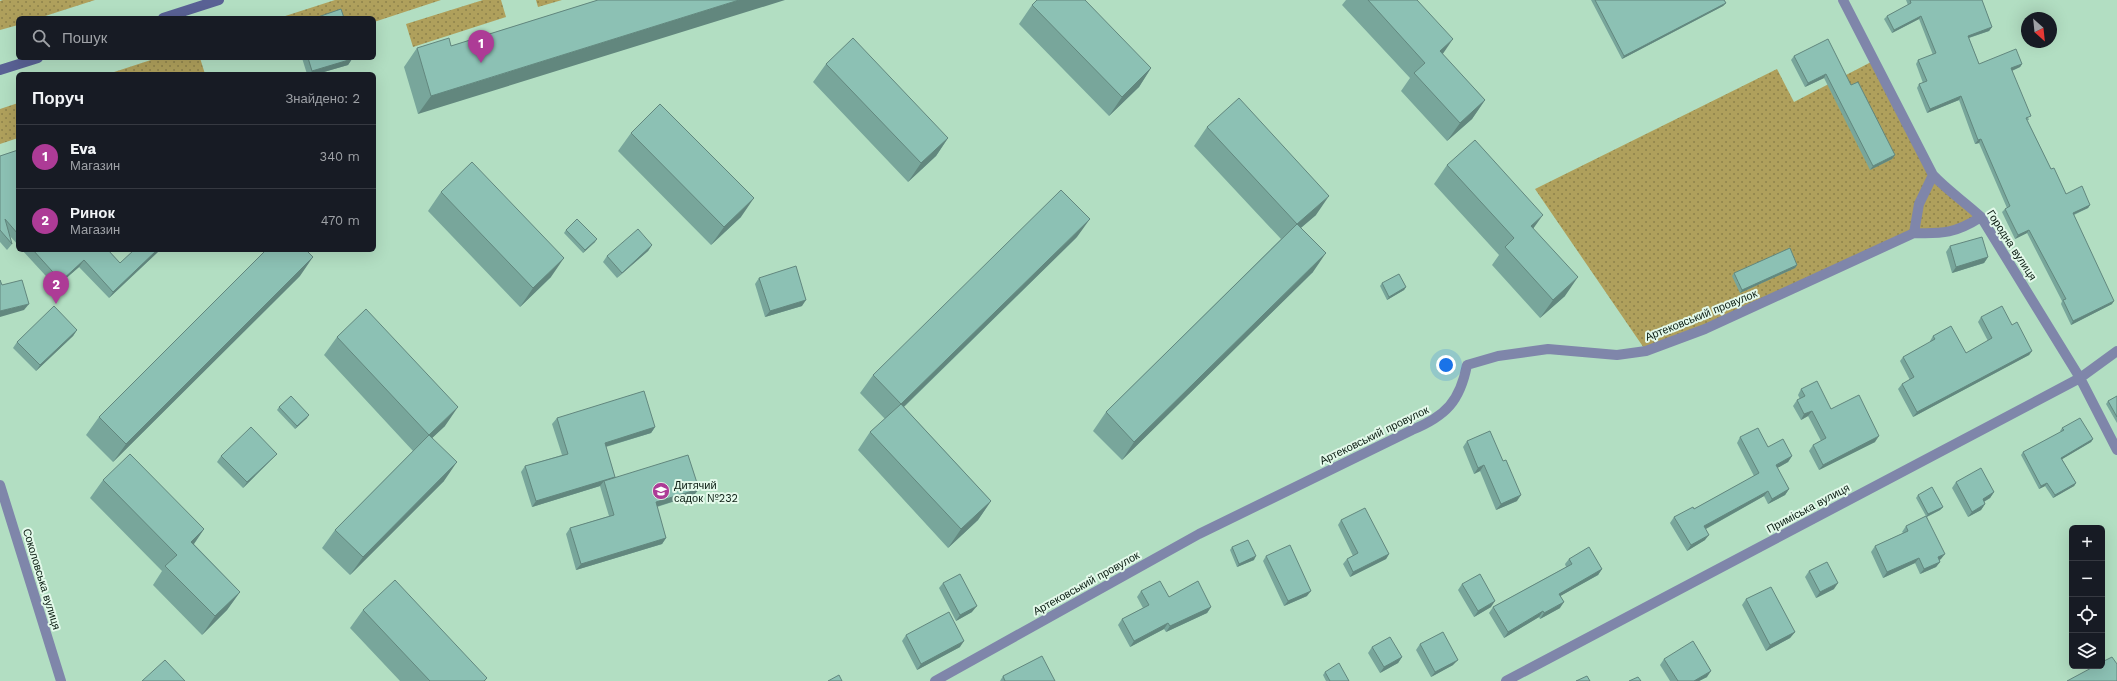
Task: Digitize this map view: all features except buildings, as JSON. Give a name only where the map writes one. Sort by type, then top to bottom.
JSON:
[{"type":"main road","points":[[169,16],[220,0]]},
{"type":"main road","points":[[0,70],[32,60]]},
{"type":"street","name":"Городна вулиця","points":[[1843,0],[1933,175],[1945,188],[1966,203],[1981,217],[2080,378],[2117,450]]},
{"type":"street","points":[[1914,233],[1919,204],[1933,175]]},
{"type":"street","name":"Артековський провулок","points":[[935,681],[1199,534],[1412,430],[1432,422],[1451,406],[1463,384],[1467,365],[1498,356],[1548,349],[1616,355],[1646,351],[1705,329],[1914,233],[1938,234],[1962,229],[1981,217]]},
{"type":"street","name":"Приміська вулиця","points":[[1506,681],[2080,378],[2117,351]]},
{"type":"street","name":"Соколовська вулиця","points":[[0,485],[61,681]]},
{"type":"shaded area","points":[[95,0],[45,16],[16,16],[16,26],[0,30],[0,1]]},
{"type":"shaded area","points":[[335,0],[441,0],[376,21],[376,16],[285,16]]},
{"type":"shaded area","points":[[483,0],[501,0],[506,17],[413,47],[406,24]]},
{"type":"shaded area","points":[[536,0],[562,0],[538,7]]},
{"type":"shaded area","points":[[151,60],[201,60],[204,72],[114,72]]},
{"type":"shaded area","points":[[1873,61],[1933,175],[1981,217],[1962,229],[1914,233],[1646,351],[1535,189],[1777,69],[1794,102]]},
{"type":"shaded area","points":[[16,104],[16,139],[0,144],[0,109]]},
{"type":"place","name":"Eva","points":[[481,63]]},
{"type":"place","name":"Ринок","points":[[56,304]]},
{"type":"place","name":"Дитячий садок №232","points":[[661,491]]}]
